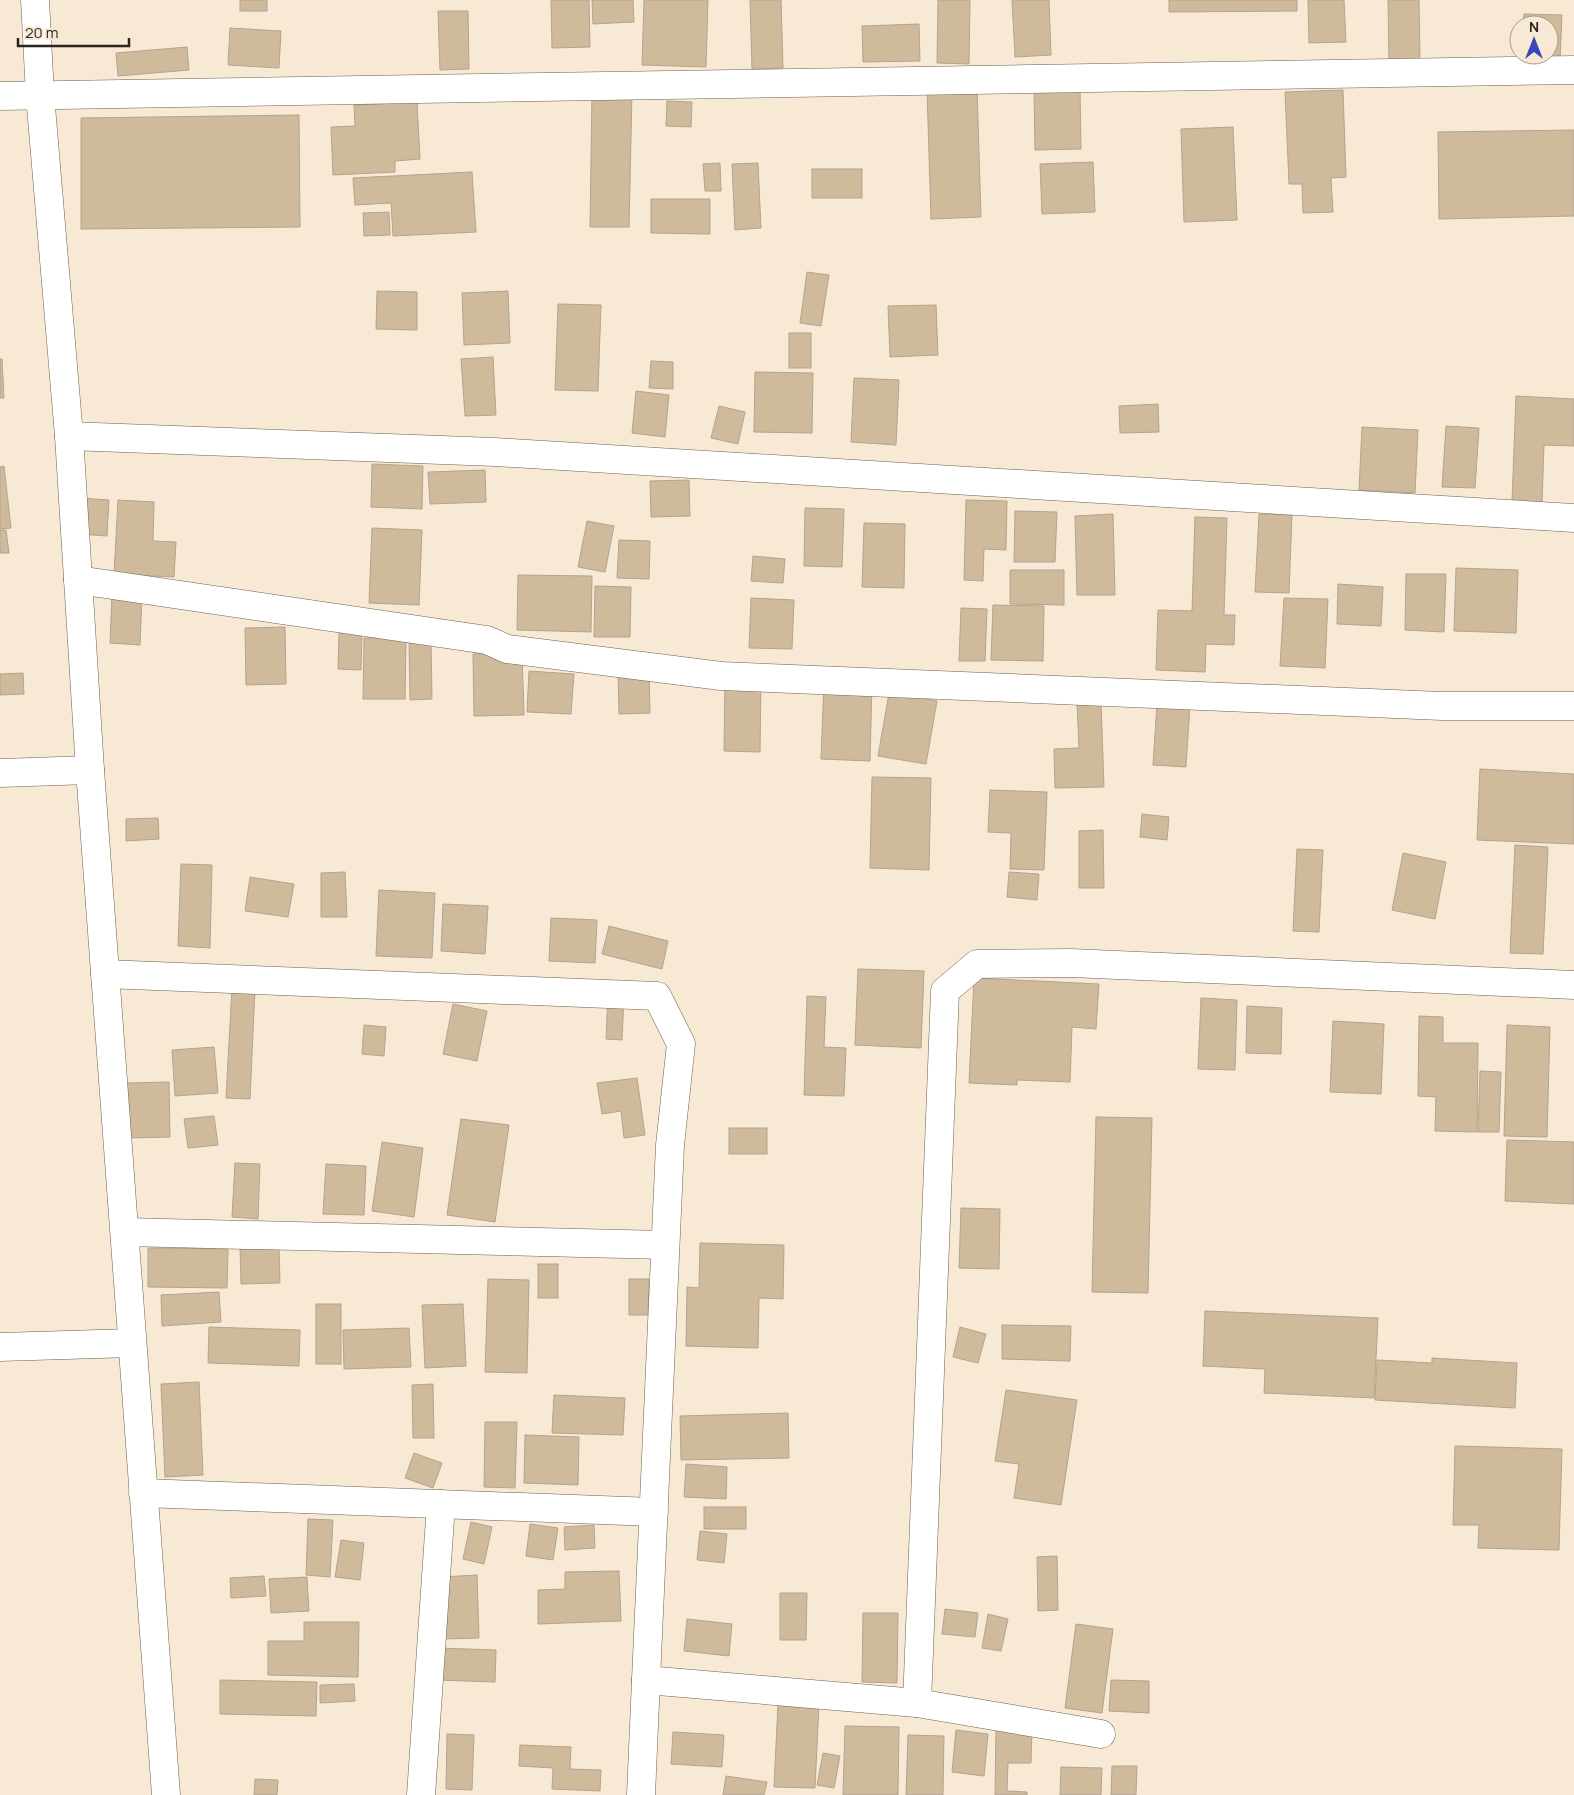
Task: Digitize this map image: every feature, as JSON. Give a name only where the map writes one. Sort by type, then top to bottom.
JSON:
[{"type":"street","points":[[35,0],[40,95],[69,436],[90,770],[166,1795]]},
{"type":"street","points":[[0,96],[1574,70]]},
{"type":"street","points":[[69,436],[505,452],[1574,518]]},
{"type":"street","points":[[78,580],[487,640],[507,650],[721,676],[1442,706],[1574,706]]},
{"type":"street","points":[[0,773],[90,770]]},
{"type":"street","points":[[916,1703],[945,992],[977,964],[1071,963],[1574,985]]},
{"type":"street","points":[[105,974],[657,996],[681,1044],[670,1145],[642,1795]]},
{"type":"street","points":[[125,1232],[665,1245]]},
{"type":"street","points":[[0,1347],[132,1343]]},
{"type":"street","points":[[143,1493],[654,1512]]},
{"type":"street","points":[[421,1795],[441,1504]]},
{"type":"street","points":[[646,1680],[916,1703],[1101,1734]]},
{"type":"building","points":[[240,0],[267,0],[267,11],[240,11]]},
{"type":"building","points":[[551,0],[589,0],[590,47],[552,48]]},
{"type":"building","points":[[592,0],[633,0],[634,22],[593,24]]},
{"type":"building","points":[[644,0],[708,0],[706,67],[642,65]]},
{"type":"building","points":[[750,0],[781,0],[783,68],[752,69]]},
{"type":"building","points":[[938,0],[970,0],[969,64],[937,63]]},
{"type":"building","points":[[1012,0],[1049,0],[1051,55],[1015,57]]},
{"type":"building","points":[[1169,0],[1297,0],[1297,11],[1169,12]]},
{"type":"building","points":[[1308,0],[1344,0],[1346,42],[1309,43]]},
{"type":"building","points":[[1388,0],[1419,0],[1420,61],[1389,61]]},
{"type":"building","points":[[438,11],[468,11],[469,69],[440,70]]},
{"type":"building","points":[[1524,14],[1562,15],[1560,61],[1559,15]]},
{"type":"building","points":[[919,24],[920,61],[863,62],[862,26]]},
{"type":"building","points":[[230,28],[281,31],[279,68],[228,65]]},
{"type":"building","points":[[187,47],[189,70],[118,76],[116,53]]},
{"type":"building","points":[[977,88],[981,217],[931,219],[927,89]]},
{"type":"building","points":[[1080,88],[1081,149],[1035,150],[1034,89]]},
{"type":"building","points":[[1343,90],[1346,177],[1331,178],[1333,212],[1303,213],[1302,184],[1289,184],[1285,92]]},
{"type":"building","points":[[592,91],[632,91],[629,227],[590,227]]},
{"type":"building","points":[[667,101],[692,102],[691,127],[666,126]]},
{"type":"building","points":[[417,102],[420,159],[395,161],[395,172],[333,175],[331,127],[355,126],[354,105]]},
{"type":"building","points":[[299,115],[300,227],[81,229],[81,118]]},
{"type":"building","points":[[1233,127],[1237,220],[1184,222],[1181,129]]},
{"type":"building","points":[[1574,130],[1574,216],[1439,219],[1438,132]]},
{"type":"building","points":[[1093,162],[1095,212],[1042,214],[1040,164]]},
{"type":"building","points":[[720,163],[721,191],[705,191],[703,164]]},
{"type":"building","points":[[758,163],[761,228],[735,230],[732,164]]},
{"type":"building","points":[[812,169],[862,169],[862,198],[812,198]]},
{"type":"building","points":[[472,172],[476,232],[393,236],[391,203],[355,205],[353,178]]},
{"type":"building","points":[[651,199],[710,199],[710,234],[651,233]]},
{"type":"building","points":[[389,212],[390,235],[364,236],[363,213]]},
{"type":"building","points":[[807,272],[829,275],[821,326],[800,323]]},
{"type":"building","points":[[377,291],[417,292],[417,330],[376,329]]},
{"type":"building","points":[[508,291],[510,343],[464,345],[462,293]]},
{"type":"building","points":[[558,304],[601,305],[598,391],[555,390]]},
{"type":"building","points":[[936,305],[938,355],[890,357],[888,306]]},
{"type":"building","points":[[789,333],[811,333],[811,368],[789,368]]},
{"type":"building","points":[[493,357],[496,415],[465,416],[461,359]]},
{"type":"building","points":[[0,359],[2,359],[4,398],[0,398]]},
{"type":"building","points":[[651,361],[673,362],[673,389],[649,388]]},
{"type":"building","points":[[755,372],[813,373],[812,433],[754,432]]},
{"type":"building","points":[[854,378],[899,380],[896,445],[851,442]]},
{"type":"building","points":[[636,391],[669,395],[665,437],[632,433]]},
{"type":"building","points":[[1516,396],[1574,399],[1574,446],[1544,445],[1542,503],[1512,501]]},
{"type":"building","points":[[1158,404],[1159,432],[1120,433],[1119,406]]},
{"type":"building","points":[[719,406],[745,412],[738,444],[711,438]]},
{"type":"building","points":[[1446,426],[1479,428],[1475,488],[1442,487]]},
{"type":"building","points":[[1362,427],[1418,430],[1415,493],[1359,490]]},
{"type":"building","points":[[372,464],[423,466],[422,509],[371,507]]},
{"type":"building","points":[[4,466],[11,528],[0,529],[0,467]]},
{"type":"building","points":[[485,470],[486,502],[430,504],[428,472]]},
{"type":"building","points":[[689,480],[690,516],[651,517],[650,481]]},
{"type":"building","points":[[80,498],[109,500],[107,536],[78,534]]},
{"type":"building","points":[[118,500],[154,502],[153,541],[176,542],[174,577],[114,574]]},
{"type":"building","points":[[966,500],[1007,501],[1006,550],[984,549],[983,581],[964,580]]},
{"type":"building","points":[[805,508],[844,509],[842,567],[804,566]]},
{"type":"building","points":[[1015,511],[1057,512],[1055,562],[1014,562]]},
{"type":"building","points":[[1113,514],[1115,595],[1077,595],[1075,516]]},
{"type":"building","points":[[1259,514],[1292,515],[1289,593],[1255,592]]},
{"type":"building","points":[[1195,517],[1227,518],[1224,615],[1235,615],[1234,645],[1206,644],[1205,672],[1156,670],[1158,610],[1192,611]]},
{"type":"building","points":[[587,521],[614,526],[605,572],[578,567]]},
{"type":"building","points":[[864,523],[905,524],[904,588],[862,587]]},
{"type":"building","points":[[372,528],[422,530],[419,605],[369,603]]},
{"type":"building","points":[[0,530],[6,530],[9,553],[0,553]]},
{"type":"building","points":[[619,540],[650,541],[649,579],[617,578]]},
{"type":"building","points":[[753,556],[785,559],[783,583],[751,581]]},
{"type":"building","points":[[1456,568],[1518,570],[1516,633],[1454,631]]},
{"type":"building","points":[[1010,570],[1064,570],[1064,605],[1010,604]]},
{"type":"building","points":[[1406,574],[1446,574],[1444,632],[1405,630]]},
{"type":"building","points":[[518,575],[592,576],[591,632],[517,630]]},
{"type":"building","points":[[1338,584],[1383,587],[1381,626],[1337,624]]},
{"type":"building","points":[[595,586],[631,587],[630,637],[594,637]]},
{"type":"building","points":[[112,594],[142,596],[140,645],[110,643]]},
{"type":"building","points":[[751,598],[794,600],[792,649],[749,648]]},
{"type":"building","points":[[1284,598],[1328,599],[1325,668],[1280,666]]},
{"type":"building","points":[[993,605],[1044,606],[1043,661],[991,660]]},
{"type":"building","points":[[961,608],[987,609],[985,661],[959,661]]},
{"type":"building","points":[[285,627],[286,684],[246,685],[245,628]]},
{"type":"building","points":[[339,633],[362,633],[361,670],[338,669]]},
{"type":"building","points":[[364,638],[406,638],[405,699],[363,699]]},
{"type":"building","points":[[409,640],[431,640],[432,699],[410,700]]},
{"type":"building","points":[[522,652],[524,715],[474,716],[473,654]]},
{"type":"building","points":[[529,671],[574,674],[571,714],[527,712]]},
{"type":"building","points":[[618,672],[649,672],[650,713],[619,714]]},
{"type":"building","points":[[23,673],[24,694],[0,695],[0,674]]},
{"type":"building","points":[[725,676],[761,677],[760,752],[724,751]]},
{"type":"building","points":[[824,682],[872,683],[870,761],[821,759]]},
{"type":"building","points":[[889,693],[937,701],[926,764],[878,756]]},
{"type":"building","points":[[1101,702],[1104,787],[1055,788],[1054,749],[1079,748],[1077,703]]},
{"type":"building","points":[[1157,703],[1190,705],[1186,767],[1153,765]]},
{"type":"building","points":[[1480,769],[1574,774],[1574,844],[1477,840]]},
{"type":"building","points":[[872,777],[931,778],[929,870],[870,868]]},
{"type":"building","points":[[990,790],[1047,792],[1044,870],[1010,869],[1011,833],[988,832]]},
{"type":"building","points":[[1142,814],[1169,817],[1167,840],[1140,837]]},
{"type":"building","points":[[158,818],[159,839],[126,841],[126,819]]},
{"type":"building","points":[[1103,830],[1104,888],[1079,888],[1079,831]]},
{"type":"building","points":[[1515,845],[1548,847],[1543,954],[1510,953]]},
{"type":"building","points":[[1297,849],[1323,850],[1319,932],[1293,931]]},
{"type":"building","points":[[1403,853],[1446,862],[1435,919],[1392,910]]},
{"type":"building","points":[[181,864],[212,865],[210,948],[178,946]]},
{"type":"building","points":[[345,872],[347,917],[321,917],[321,873]]},
{"type":"building","points":[[1009,872],[1039,874],[1037,900],[1007,897]]},
{"type":"building","points":[[250,877],[294,884],[288,917],[245,911]]},
{"type":"building","points":[[379,890],[435,893],[432,958],[376,956]]},
{"type":"building","points":[[443,904],[488,906],[485,954],[441,951]]},
{"type":"building","points":[[551,918],[597,920],[595,963],[549,961]]},
{"type":"building","points":[[609,926],[668,941],[662,969],[602,954]]},
{"type":"building","points":[[858,969],[924,971],[921,1048],[855,1045]]},
{"type":"building","points":[[974,978],[1099,984],[1096,1029],[1072,1027],[1070,1082],[1017,1080],[1017,1085],[969,1083]]},
{"type":"building","points":[[232,988],[255,989],[250,1099],[226,1098]]},
{"type":"building","points":[[608,995],[624,996],[622,1040],[606,1039]]},
{"type":"building","points":[[807,996],[826,997],[824,1047],[846,1048],[844,1096],[804,1095]]},
{"type":"building","points":[[1201,998],[1237,1000],[1235,1070],[1198,1069]]},
{"type":"building","points":[[453,1004],[487,1011],[477,1061],[443,1054]]},
{"type":"building","points":[[1247,1006],[1282,1008],[1281,1054],[1246,1053]]},
{"type":"building","points":[[1419,1016],[1443,1017],[1443,1043],[1478,1043],[1477,1132],[1435,1131],[1436,1097],[1418,1096]]},
{"type":"building","points":[[1333,1021],[1384,1024],[1381,1094],[1330,1092]]},
{"type":"building","points":[[364,1025],[386,1027],[384,1056],[362,1054]]},
{"type":"building","points":[[1507,1025],[1550,1027],[1547,1137],[1504,1136]]},
{"type":"building","points":[[214,1047],[218,1093],[175,1096],[172,1050]]},
{"type":"building","points":[[1480,1071],[1501,1072],[1499,1132],[1478,1132]]},
{"type":"building","points":[[637,1078],[645,1135],[624,1138],[621,1111],[602,1114],[597,1083]]},
{"type":"building","points":[[169,1082],[170,1137],[129,1138],[127,1083]]},
{"type":"building","points":[[214,1116],[218,1145],[188,1148],[184,1119]]},
{"type":"building","points":[[1096,1117],[1152,1118],[1148,1293],[1092,1292]]},
{"type":"building","points":[[461,1119],[509,1125],[495,1222],[447,1215]]},
{"type":"building","points":[[729,1128],[767,1128],[767,1154],[729,1154]]},
{"type":"building","points":[[1507,1140],[1574,1142],[1574,1204],[1505,1201]]},
{"type":"building","points":[[382,1142],[423,1148],[414,1217],[372,1211]]},
{"type":"building","points":[[235,1163],[260,1164],[258,1219],[232,1217]]},
{"type":"building","points":[[326,1164],[366,1166],[364,1215],[323,1214]]},
{"type":"building","points":[[961,1208],[1000,1209],[999,1269],[959,1268]]},
{"type":"building","points":[[700,1243],[784,1245],[783,1299],[759,1298],[758,1348],[686,1346],[687,1287],[699,1288]]},
{"type":"building","points":[[279,1247],[280,1283],[241,1284],[240,1248]]},
{"type":"building","points":[[148,1248],[228,1249],[227,1288],[148,1287]]},
{"type":"building","points":[[538,1264],[558,1264],[558,1298],[538,1298]]},
{"type":"building","points":[[488,1279],[529,1280],[527,1373],[485,1372]]},
{"type":"building","points":[[629,1279],[649,1279],[648,1315],[629,1315]]},
{"type":"building","points":[[219,1292],[221,1322],[162,1326],[161,1295]]},
{"type":"building","points":[[316,1304],[341,1304],[341,1364],[316,1364]]},
{"type":"building","points":[[463,1304],[466,1366],[425,1368],[422,1305]]},
{"type":"building","points":[[1205,1311],[1378,1318],[1374,1398],[1264,1393],[1265,1369],[1203,1366]]},
{"type":"building","points":[[1002,1325],[1071,1326],[1070,1361],[1002,1359]]},
{"type":"building","points":[[209,1327],[300,1330],[299,1366],[208,1363]]},
{"type":"building","points":[[960,1327],[986,1334],[978,1363],[953,1357]]},
{"type":"building","points":[[409,1328],[411,1367],[344,1369],[343,1330]]},
{"type":"building","points":[[1432,1358],[1517,1363],[1515,1408],[1375,1400],[1377,1360],[1432,1363]]},
{"type":"building","points":[[199,1382],[203,1475],[165,1477],[161,1384]]},
{"type":"building","points":[[433,1384],[434,1438],[413,1438],[412,1385]]},
{"type":"building","points":[[1006,1390],[1077,1400],[1061,1505],[1014,1498],[1019,1464],[995,1461]]},
{"type":"building","points":[[554,1395],[625,1398],[623,1435],[552,1433]]},
{"type":"building","points":[[788,1413],[789,1458],[681,1460],[680,1416]]},
{"type":"building","points":[[485,1422],[517,1422],[515,1488],[484,1487]]},
{"type":"building","points":[[525,1435],[579,1437],[578,1485],[524,1483]]},
{"type":"building","points":[[1455,1446],[1562,1449],[1559,1550],[1478,1548],[1479,1525],[1453,1525]]},
{"type":"building","points":[[414,1453],[442,1463],[433,1488],[405,1478]]},
{"type":"building","points":[[686,1464],[727,1467],[726,1499],[684,1497]]},
{"type":"building","points":[[704,1507],[746,1507],[746,1529],[704,1529]]},
{"type":"building","points":[[308,1519],[333,1520],[330,1577],[306,1575]]},
{"type":"building","points":[[471,1522],[492,1527],[484,1564],[463,1559]]},
{"type":"building","points":[[530,1524],[558,1528],[553,1560],[526,1556]]},
{"type":"building","points":[[594,1525],[595,1548],[565,1550],[564,1527]]},
{"type":"building","points":[[700,1531],[727,1534],[724,1563],[697,1560]]},
{"type":"building","points":[[341,1540],[364,1543],[360,1580],[335,1577]]},
{"type":"building","points":[[1057,1556],[1058,1610],[1038,1611],[1037,1557]]},
{"type":"building","points":[[619,1571],[621,1621],[538,1624],[538,1590],[565,1589],[565,1572]]},
{"type":"building","points":[[477,1575],[479,1638],[443,1639],[441,1577]]},
{"type":"building","points":[[264,1576],[266,1596],[231,1598],[230,1578]]},
{"type":"building","points":[[307,1577],[309,1611],[271,1613],[269,1579]]},
{"type":"building","points":[[780,1593],[807,1593],[806,1640],[780,1640]]},
{"type":"building","points":[[945,1609],[978,1613],[975,1637],[942,1634]]},
{"type":"building","points":[[863,1613],[898,1613],[897,1683],[862,1682]]},
{"type":"building","points":[[988,1614],[1008,1619],[1001,1651],[982,1648]]},
{"type":"building","points":[[687,1619],[732,1624],[729,1656],[684,1651]]},
{"type":"building","points":[[304,1622],[359,1622],[358,1677],[268,1675],[268,1641],[304,1641]]},
{"type":"building","points":[[1076,1624],[1113,1629],[1102,1713],[1065,1708]]},
{"type":"building","points":[[438,1648],[496,1650],[495,1682],[436,1680]]},
{"type":"building","points":[[220,1680],[317,1682],[316,1716],[220,1714]]},
{"type":"building","points":[[1111,1680],[1149,1681],[1149,1713],[1109,1711]]},
{"type":"building","points":[[354,1684],[355,1701],[320,1703],[320,1685]]},
{"type":"building","points":[[778,1703],[819,1705],[815,1788],[774,1787]]},
{"type":"building","points":[[845,1726],[899,1727],[898,1795],[843,1795]]},
{"type":"building","points":[[996,1728],[1032,1729],[1031,1763],[1008,1763],[1007,1791],[1027,1792],[1027,1795],[995,1795]]},
{"type":"building","points":[[956,1730],[988,1734],[984,1776],[952,1772]]},
{"type":"building","points":[[673,1732],[724,1735],[722,1767],[671,1764]]},
{"type":"building","points":[[447,1734],[474,1735],[472,1790],[446,1789]]},
{"type":"building","points":[[908,1735],[944,1736],[943,1795],[906,1795]]},
{"type":"building","points":[[520,1745],[571,1747],[570,1769],[601,1770],[600,1791],[552,1789],[553,1768],[519,1766]]},
{"type":"building","points":[[823,1753],[840,1756],[834,1788],[817,1785]]},
{"type":"building","points":[[1112,1766],[1137,1766],[1136,1795],[1111,1795]]},
{"type":"building","points":[[1061,1767],[1102,1768],[1101,1795],[1060,1795]]},
{"type":"building","points":[[726,1776],[767,1782],[764,1795],[723,1795]]},
{"type":"building","points":[[255,1779],[278,1780],[277,1795],[254,1795]]}]
